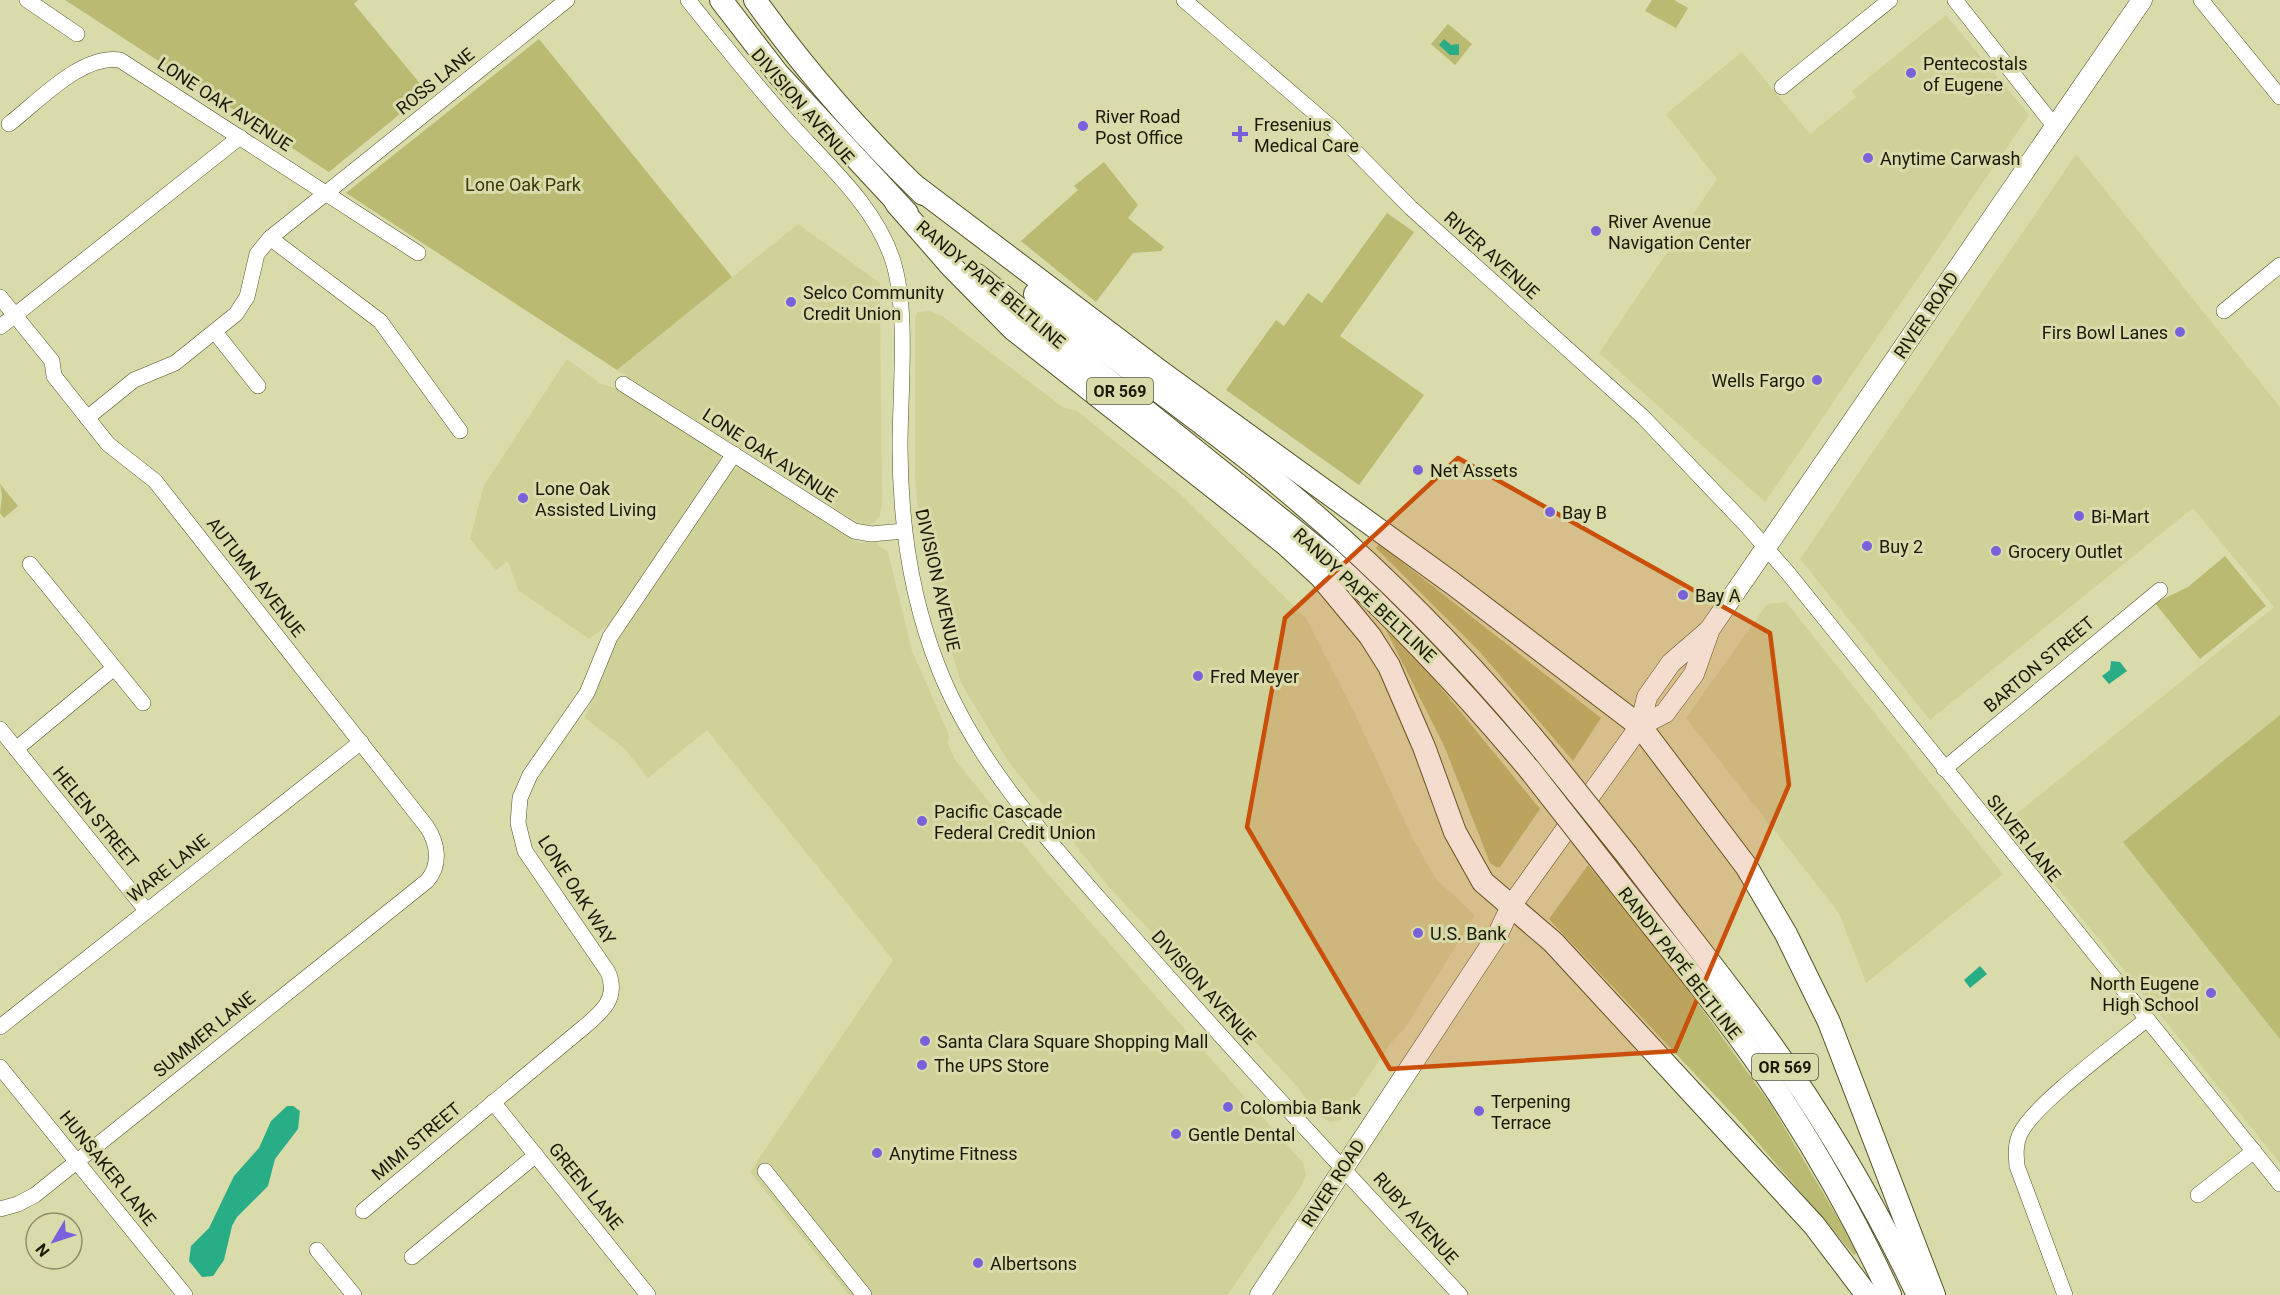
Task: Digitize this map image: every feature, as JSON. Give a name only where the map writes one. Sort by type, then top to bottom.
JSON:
[{"type":"highway","name":"RANDY PAPÉ BELTLINE","points":[[721,0],[778,74],[896,203],[1003,297],[1329,558],[1455,682],[1530,770],[1718,1010],[1780,1096],[1834,1187],[1890,1295]]},
{"type":"highway","name":"RANDY PAPÉ BELTLINE","points":[[755,0],[797,59],[865,136],[975,243],[1059,315],[1263,472],[1366,561],[1468,663],[1543,750],[1758,1026],[1847,1164],[1918,1295]]},
{"type":"highway","points":[[914,185],[1161,372],[1452,583],[1640,726],[1746,866],[1786,934],[1829,1022],[1934,1295]]},
{"type":"highway","points":[[896,203],[951,266],[1013,329],[1284,543],[1321,577],[1370,636],[1389,666],[1410,710],[1469,860],[1488,888],[1553,942],[1798,1208],[1850,1269],[1868,1295]]},
{"type":"main road","name":"RIVER ROAD","points":[[1260,1295],[1407,1070],[1436,1013],[1484,933],[1498,915],[1511,906],[1640,726],[1665,713],[1694,674],[1710,630],[2142,0]]},
{"type":"street","points":[[27,0],[77,34]]},
{"type":"street","name":"ROSS LANE","points":[[87,418],[134,380],[170,367],[215,332],[244,303],[254,261],[270,238],[567,0]]},
{"type":"street","name":"DIVISION AVENUE","points":[[688,0],[786,119],[860,201],[888,247],[895,268],[900,302],[900,498],[904,531],[924,623],[939,668],[953,699],[995,769],[1049,839],[1217,1034],[1343,1168]]},
{"type":"street","name":"RIVER AVENUE","points":[[1184,0],[1330,127],[1411,208],[1643,417],[1767,548]]},
{"type":"street","points":[[1782,87],[1890,0]]},
{"type":"street","points":[[1955,0],[2055,127]]},
{"type":"street","points":[[2201,0],[2280,97]]},
{"type":"street","name":"LONE OAK AVENUE","points":[[9,124],[80,69],[93,63],[114,59],[126,63],[418,253]]},
{"type":"street","points":[[0,327],[240,137]]},
{"type":"street","points":[[270,238],[380,321],[460,431]]},
{"type":"street","points":[[2224,312],[2280,265]]},
{"type":"street","points":[[0,297],[14,315]]},
{"type":"street","name":"AUTUMN AVENUE","points":[[14,315],[52,361],[54,376],[87,418],[113,449],[143,469],[155,481],[431,833],[435,844],[436,861],[427,881]]},
{"type":"street","points":[[215,332],[258,386]]},
{"type":"street","name":"LONE OAK AVENUE","points":[[623,384],[854,531],[871,534],[904,531]]},
{"type":"street","name":"LONE OAK WAY","points":[[493,1102],[598,1015],[606,1006],[612,991],[608,972],[525,851],[518,823],[522,791],[587,693],[610,637],[734,454]]},
{"type":"street","name":"SILVER LANE","points":[[1767,548],[2280,1185]]},
{"type":"street","points":[[30,564],[143,704]]},
{"type":"street","name":"BARTON STREET","points":[[1944,769],[2160,590]]},
{"type":"street","points":[[16,748],[114,668]]},
{"type":"street","name":"HELEN STREET","points":[[0,729],[146,910]]},
{"type":"street","name":"WARE LANE","points":[[0,1027],[361,742]]},
{"type":"street","name":"SUMMER LANE","points":[[0,1209],[27,1200],[427,881]]},
{"type":"street","points":[[2065,1295],[2017,1166],[2016,1149],[2019,1135],[2029,1119],[2147,1019]]},
{"type":"street","name":"HUNSAKER LANE","points":[[0,1067],[185,1295]]},
{"type":"street","name":"GREEN LANE","points":[[493,1102],[648,1295]]},
{"type":"street","name":"MIMI STREET","points":[[363,1211],[493,1102]]},
{"type":"street","points":[[2198,1195],[2253,1151]]},
{"type":"street","points":[[412,1257],[536,1155]]},
{"type":"street","name":"RUBY AVENUE","points":[[1343,1168],[1460,1295]]},
{"type":"street","points":[[765,1171],[864,1295]]},
{"type":"street","points":[[317,1250],[354,1295]]},
{"type":"highlighted area","points":[[1458,458],[1770,633],[1789,785],[1675,1051],[1390,1069],[1247,827],[1285,618]]},
{"type":"shaded area","points":[[1946,15],[2029,115],[1765,502],[1599,353],[1717,179],[1666,114],[1742,52],[1810,134],[1856,97],[1852,91]]},
{"type":"shaded area","points":[[1444,39],[1451,45],[1459,44],[1459,55],[1450,55],[1439,45]]},
{"type":"shaded area","points":[[2076,154],[2280,407],[2280,1163],[2005,823],[2274,607],[2193,508],[1930,720],[1800,559]]},
{"type":"shaded area","points":[[798,224],[880,283],[882,505],[880,515],[874,523],[867,525],[859,523],[617,370]]},
{"type":"shaded area","points":[[929,311],[942,316],[1064,408],[1076,410],[1180,494],[1306,618],[1354,712],[1413,839],[1436,879],[1475,915],[1405,1028],[1390,1044],[1340,1120],[1330,1122],[1318,1115],[1295,1084],[1108,886],[1008,761],[961,683],[944,627],[918,511],[915,475],[915,317],[918,312]]},
{"type":"shaded area","points":[[567,359],[601,384],[626,391],[720,453],[721,457],[721,464],[612,622],[589,639],[518,590],[508,561],[496,570],[470,539],[484,485]]},
{"type":"shaded area","points":[[735,468],[742,469],[853,540],[862,543],[875,542],[888,552],[912,651],[949,735],[948,744],[956,761],[1048,874],[1303,1163],[1306,1174],[1302,1185],[1228,1295],[849,1295],[750,1172],[893,960],[707,730],[648,778],[625,749],[585,718],[602,674],[606,653],[728,471]]},
{"type":"shaded area","points":[[1786,602],[2003,874],[1866,983],[1839,913],[1686,718],[1767,604]]},
{"type":"shaded area","points":[[2111,661],[2120,662],[2127,671],[2109,684],[2102,676],[2110,670]]},
{"type":"shaded area","points":[[1980,966],[1987,974],[1970,988],[1964,980]]},
{"type":"shaded area","points":[[287,1106],[293,1106],[300,1111],[298,1129],[275,1159],[268,1186],[237,1217],[232,1226],[224,1260],[213,1276],[202,1277],[189,1261],[191,1246],[209,1228],[234,1176],[259,1148],[271,1121]]},
{"type":"green space","points":[[65,0],[358,0],[354,4],[427,92],[329,172]]},
{"type":"green space","points":[[1652,0],[1674,0],[1688,8],[1676,28],[1645,11]]},
{"type":"green space","points":[[1448,24],[1472,44],[1455,65],[1431,44]]},
{"type":"green space","name":"Lone Oak Park","points":[[539,39],[732,277],[617,370],[346,193]]},
{"type":"green space","points":[[1104,162],[1138,205],[1128,218],[1164,247],[1161,251],[1133,253],[1096,302],[1021,241],[1078,190],[1074,186]]},
{"type":"green space","points":[[1387,213],[1414,232],[1340,336],[1424,395],[1359,485],[1226,390],[1276,320],[1284,326],[1308,293],[1322,303]]},
{"type":"green space","points":[[0,484],[18,506],[4,518],[0,513],[2,496]]},
{"type":"green space","points":[[1379,544],[1601,718],[1573,761],[1480,652],[1376,548]]},
{"type":"green space","points":[[2225,556],[2266,606],[2200,659],[2155,603],[2188,587]]},
{"type":"green space","points":[[1386,630],[1419,661],[1540,809],[1500,867],[1490,863],[1445,748]]},
{"type":"green space","points":[[2280,715],[2280,1039],[2123,842]]},
{"type":"green space","points":[[1588,865],[1671,966],[1771,1105],[1858,1252],[1854,1255],[1742,1124],[1549,919]]},
{"type":"place","name":"Pentecostals of Eugene","points":[[1911,73]]},
{"type":"place","name":"River Road Post Office","points":[[1083,126]]},
{"type":"place","name":"Fresenius Medical Care","points":[[1240,134]]},
{"type":"place","name":"Anytime Carwash","points":[[1868,158]]},
{"type":"place","name":"River Avenue Navigation Center","points":[[1596,231]]},
{"type":"place","name":"Selco Community Credit Union","points":[[791,302]]},
{"type":"place","name":"Firs Bowl Lanes","points":[[2180,332]]},
{"type":"place","name":"Wells Fargo","points":[[1817,380]]},
{"type":"place","name":"Net Assets","points":[[1418,470]]},
{"type":"place","name":"Lone Oak Assisted Living","points":[[523,498]]},
{"type":"place","name":"Bay B","points":[[1550,512]]},
{"type":"place","name":"Bi-Mart","points":[[2079,516]]},
{"type":"place","name":"Buy 2","points":[[1867,546]]},
{"type":"place","name":"Grocery Outlet","points":[[1996,551]]},
{"type":"place","name":"Bay A","points":[[1683,595]]},
{"type":"place","name":"Fred Meyer","points":[[1198,676]]},
{"type":"place","name":"Pacific Cascade Federal Credit Union","points":[[922,821]]},
{"type":"place","name":"U.S. Bank","points":[[1418,933]]},
{"type":"place","name":"North Eugene High School","points":[[2211,993]]},
{"type":"place","name":"Santa Clara Square Shopping Mall","points":[[925,1041]]},
{"type":"place","name":"The UPS Store","points":[[922,1065]]},
{"type":"place","name":"Colombia Bank","points":[[1228,1107]]},
{"type":"place","name":"Terpening Terrace","points":[[1479,1111]]},
{"type":"place","name":"Gentle Dental","points":[[1176,1134]]},
{"type":"place","name":"Anytime Fitness","points":[[877,1153]]},
{"type":"place","name":"Albertsons","points":[[978,1263]]}]
